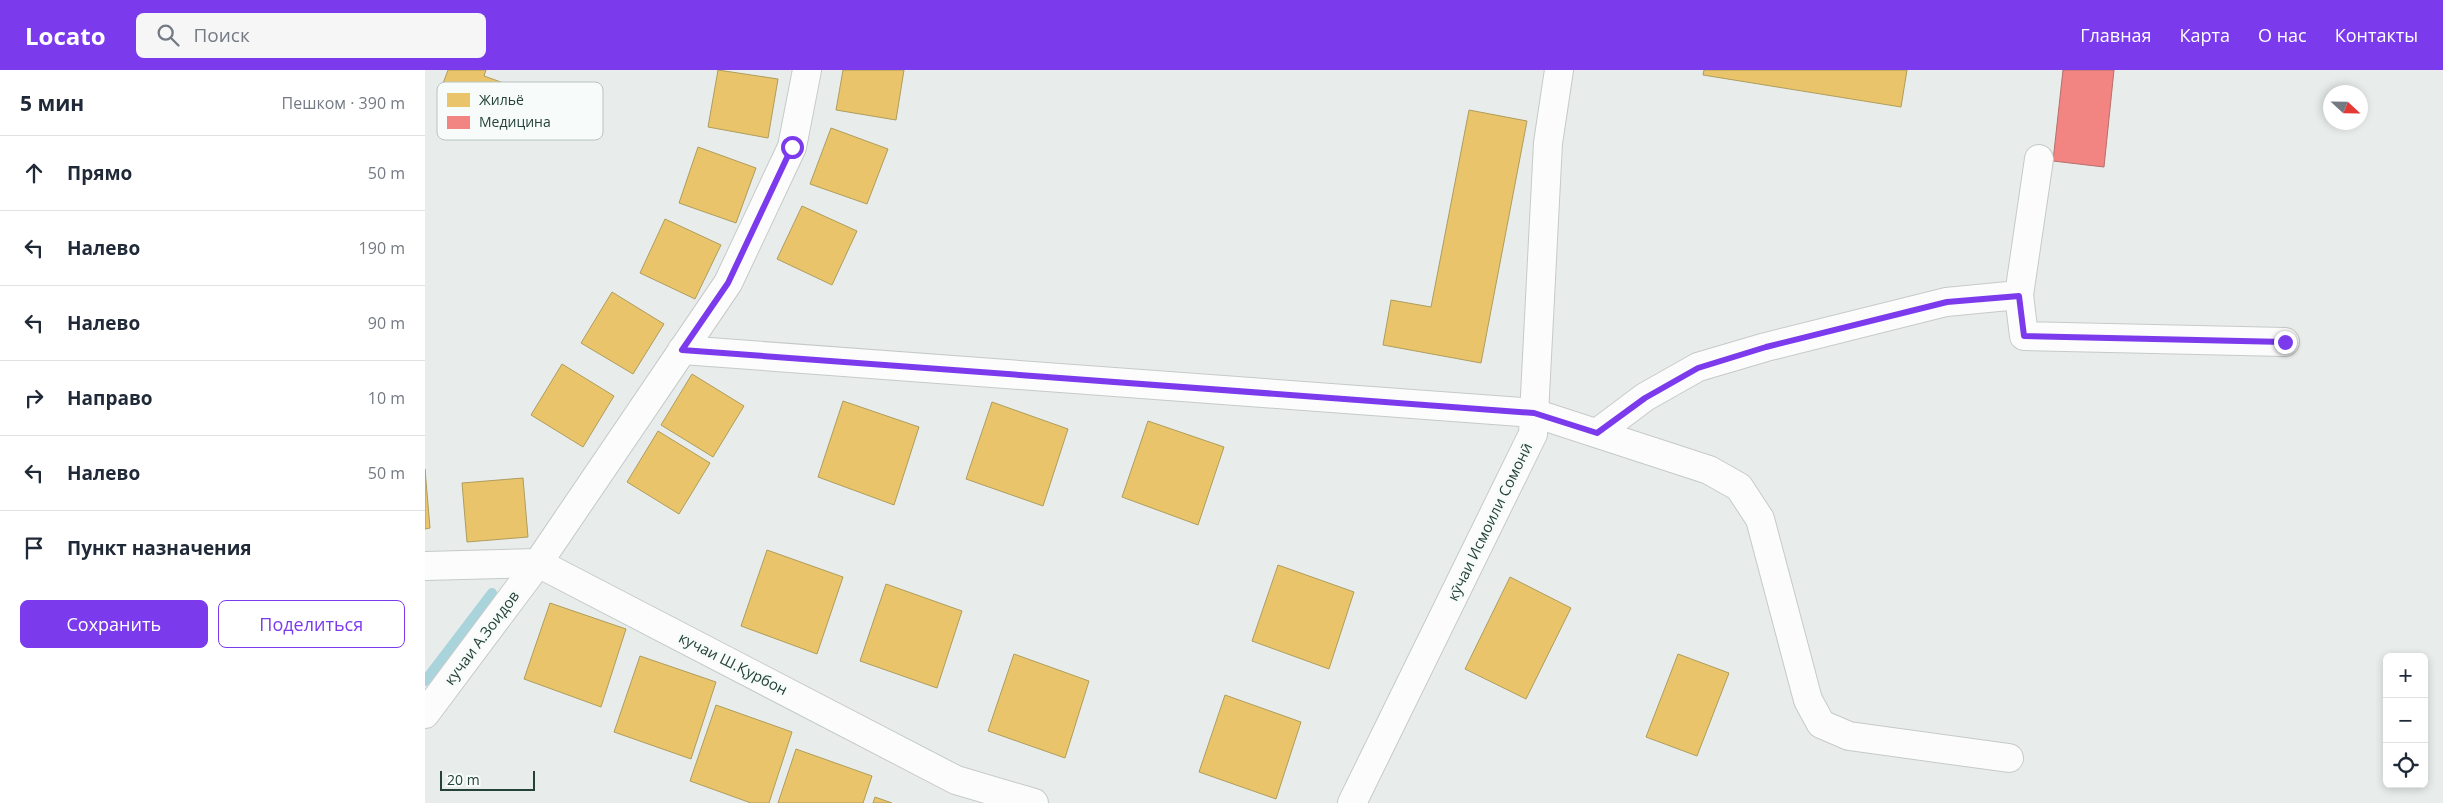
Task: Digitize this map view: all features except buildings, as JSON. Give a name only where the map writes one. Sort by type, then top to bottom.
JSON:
[{"type":"street","name":"кучаи А.Зоидов","points":[[425,714],[538,563],[728,283],[792,147],[807,70]]},
{"type":"street","name":"кӯчаи Исмоили Сомонӣ","points":[[1352,803],[1533,434],[1548,143],[1559,70]]},
{"type":"street","points":[[2039,159],[2019,296],[2024,336],[2285,342]]},
{"type":"street","points":[[1597,433],[1645,398],[1698,368],[1766,347],[1947,302],[2019,296]]},
{"type":"street","points":[[682,350],[1534,413],[1709,470],[1739,487],[1759,519],[1808,700],[1821,724],[1849,736],[2009,758]]},
{"type":"street","name":"кучаи Ш.Қурбон","points":[[425,566],[538,563],[956,780],[1034,803]]},
{"type":"waterway","points":[[425,681],[492,593]]},
{"type":"route","points":[[792,147],[728,283],[682,350],[1534,413],[1597,433],[1645,398],[1698,368],[1766,347],[1947,302],[2019,296],[2024,336],[2285,342]]}]
